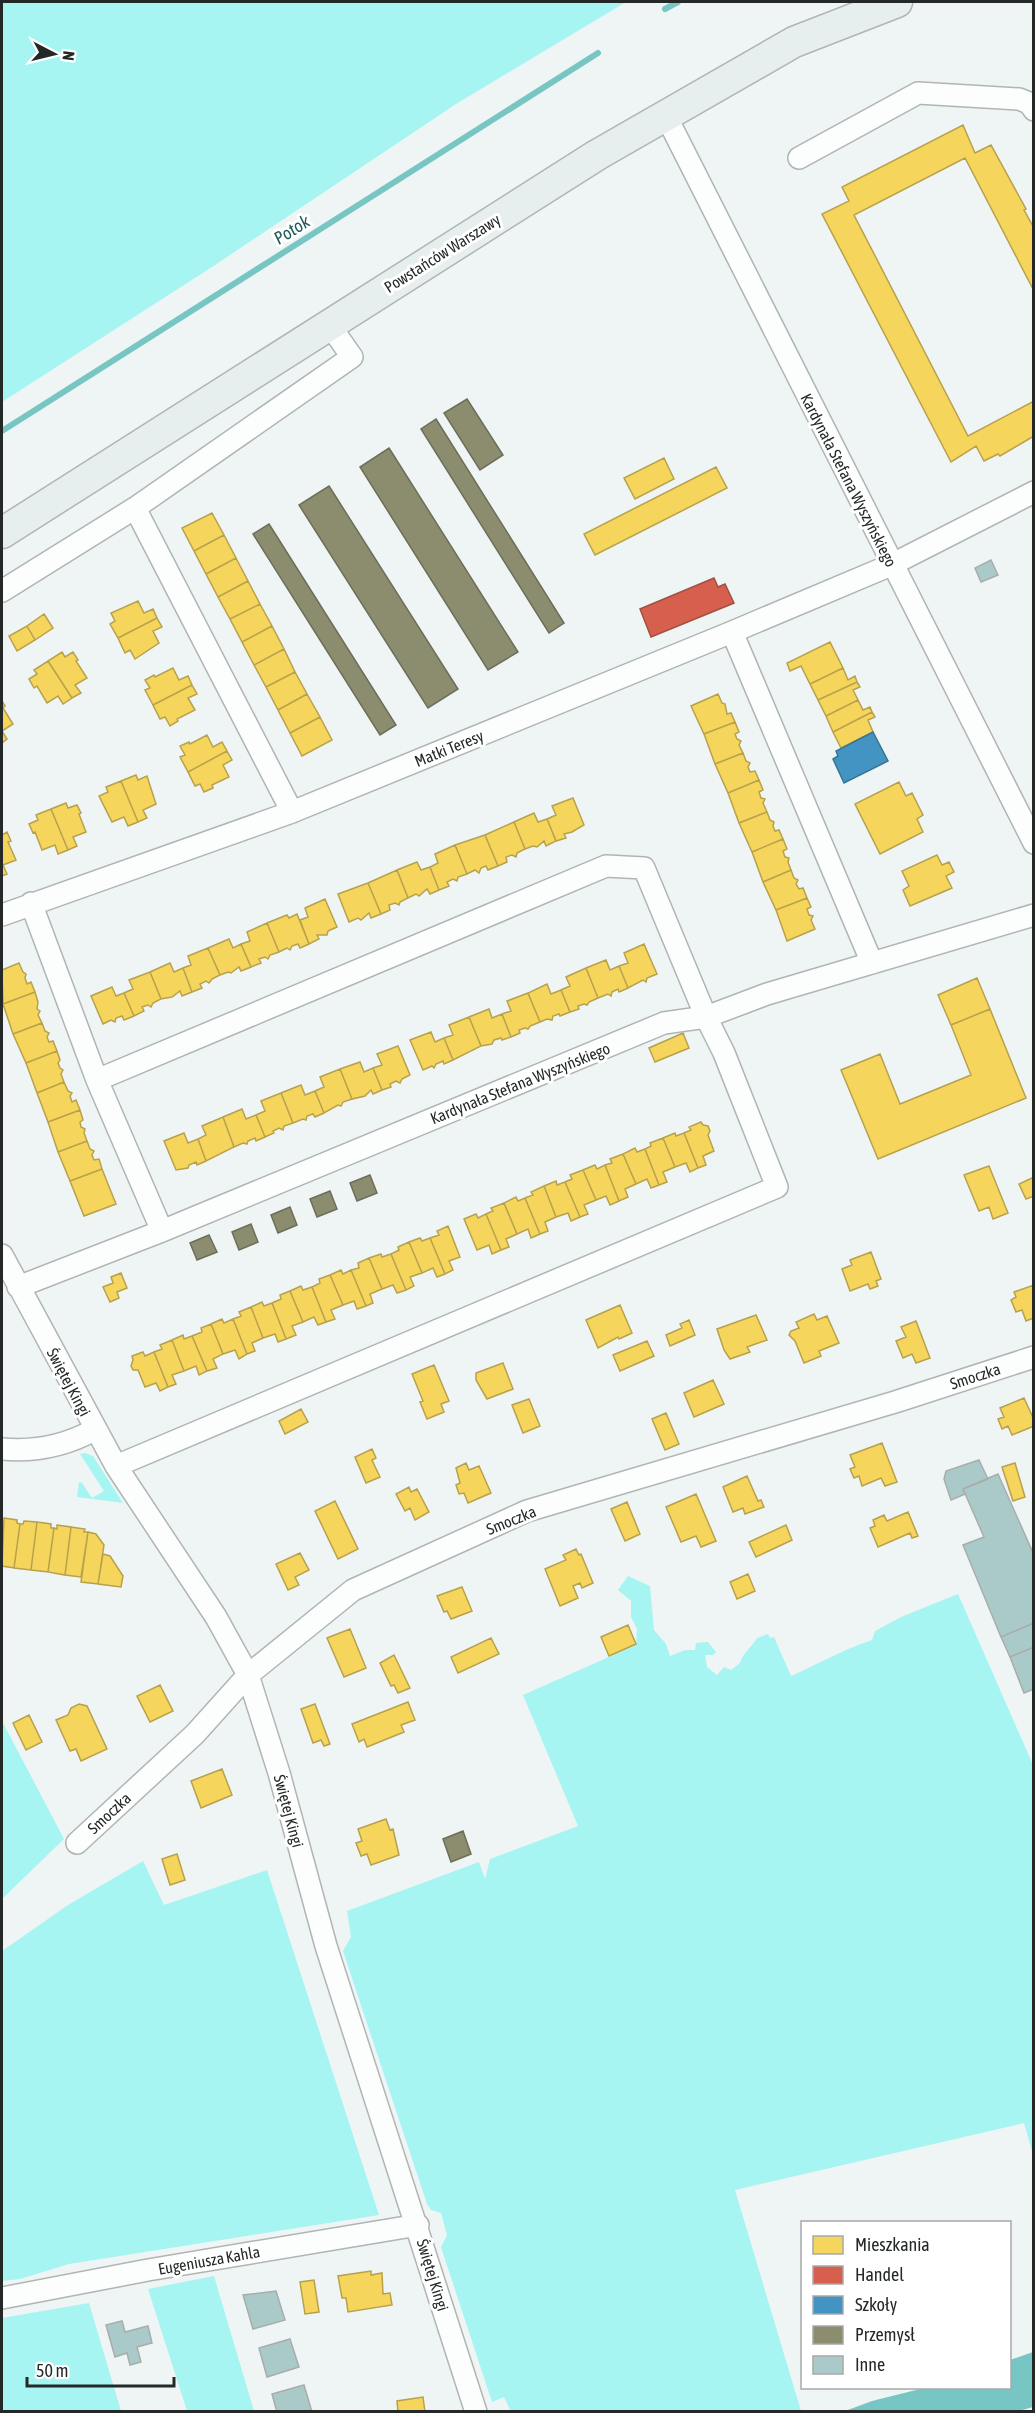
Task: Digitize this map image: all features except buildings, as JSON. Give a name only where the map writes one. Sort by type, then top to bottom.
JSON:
[{"type":"street","name":"Powstańców Warszawy","points":[[2,532],[597,155],[794,42],[897,2]]},
{"type":"street","points":[[799,158],[918,93],[1019,99],[1029,104],[1034,110]]},
{"type":"street","name":"Kardynała Stefana Wyszyńskiego","points":[[666,116],[891,565],[1034,843]]},
{"type":"street","points":[[2,591],[135,508],[352,357],[330,324]]},
{"type":"street","name":"Matki Teresy","points":[[2,915],[292,812],[732,632],[891,565],[1034,492]]},
{"type":"street","points":[[135,508],[292,812]]},
{"type":"street","points":[[732,632],[872,963]]},
{"type":"street","points":[[97,1080],[606,866],[644,868],[706,1017],[724,1053],[777,1187],[116,1466]]},
{"type":"street","points":[[31,903],[97,1080],[162,1231]]},
{"type":"street","name":"Kardynała Stefana Wyszyńskiego","points":[[18,1287],[162,1231],[664,1023],[706,1017],[767,994],[1034,915]]},
{"type":"street","name":"Świętej Kingi","points":[[2,1255],[94,1430],[216,1617],[248,1675],[279,1773],[326,1946],[418,2225],[476,2412]]},
{"type":"street","name":"Smoczka","points":[[78,1843],[195,1734],[248,1675],[353,1590],[527,1512],[895,1402],[1034,1357]]},
{"type":"street","points":[[2,1449],[42,1449],[64,1444],[94,1430]]},
{"type":"street","name":"Eugeniusza Kahla","points":[[2,2298],[148,2270],[418,2225]]},
{"type":"shaded area","points":[[2,2],[626,2],[456,104],[212,267],[2,402]]},
{"type":"shaded area","points":[[80,1454],[93,1456],[123,1503],[77,1497],[79,1482],[92,1498],[104,1491]]},
{"type":"shaded area","points":[[628,1576],[650,1586],[654,1630],[666,1644],[670,1656],[685,1650],[695,1650],[696,1643],[708,1642],[716,1652],[713,1655],[705,1655],[707,1667],[717,1675],[724,1667],[731,1670],[740,1663],[757,1638],[768,1634],[770,1638],[774,1637],[791,1676],[872,1640],[875,1631],[901,1617],[958,1594],[1033,1765],[1033,2155],[1024,2123],[735,2190],[801,2411],[511,2412],[504,2397],[492,2402],[441,2247],[447,2235],[441,2213],[431,2210],[427,2204],[343,1951],[351,1937],[347,1911],[479,1862],[485,1879],[490,1859],[578,1826],[523,1695],[636,1645],[637,1629],[631,1617],[631,1601],[618,1590]]},
{"type":"shaded area","points":[[2,1721],[64,1839],[2,1899]]},
{"type":"shaded area","points":[[143,1861],[164,1905],[267,1870],[379,2215],[69,2264],[20,2279],[2,2281],[2,1951],[68,1905]]},
{"type":"shaded area","points":[[214,2276],[254,2411],[187,2411],[148,2289]]},
{"type":"shaded area","points":[[89,2303],[121,2411],[2,2411],[2,2318]]},
{"type":"shaded area","points":[[1033,2352],[1033,2407],[1015,2412],[845,2411],[872,2401],[920,2389],[1011,2389],[1011,2360]]},
{"type":"waterway","name":"Potok","points":[[665,9],[678,2]]},
{"type":"waterway","name":"Potok","points":[[2,431],[598,53]]}]
